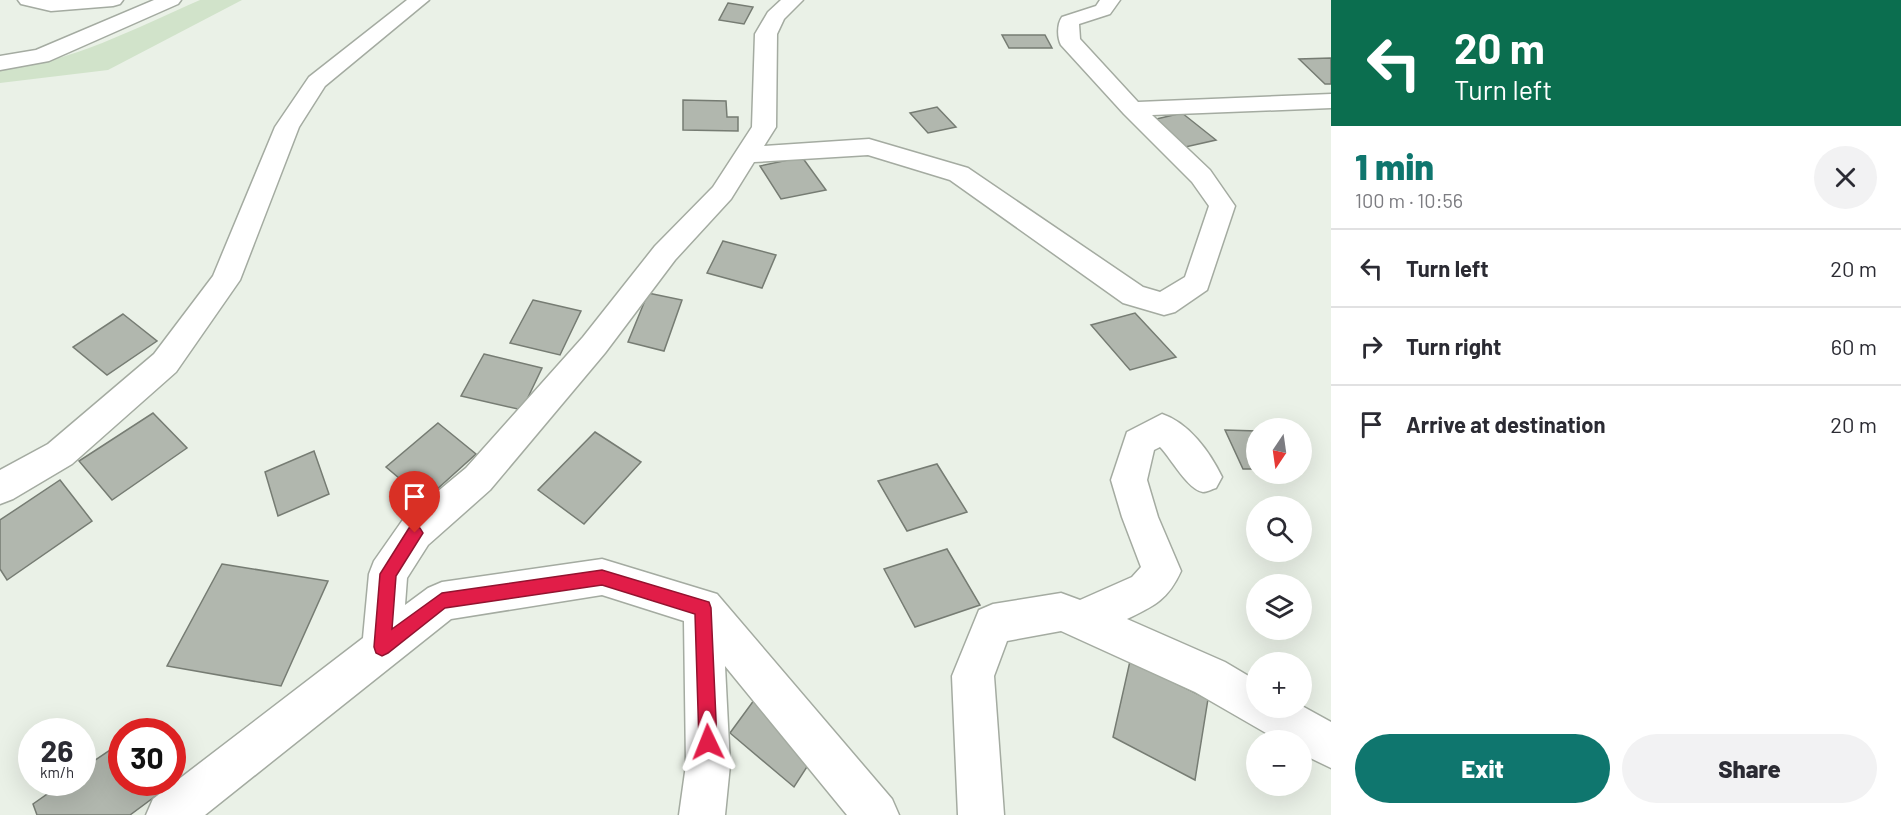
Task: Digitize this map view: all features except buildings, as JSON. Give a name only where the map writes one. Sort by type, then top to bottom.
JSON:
[{"type":"street","points":[[28,0],[51,5],[113,0]]},
{"type":"street","points":[[0,63],[40,56],[171,0]]},
{"type":"street","points":[[0,488],[60,454],[165,363],[226,280],[287,127],[317,82],[418,0]]},
{"type":"street","points":[[382,647],[388,574],[415,533],[478,479],[594,345],[665,253],[722,193],[764,127],[766,34],[775,16],[794,0]]},
{"type":"street","points":[[746,155],[869,147],[959,174],[1133,295],[1164,304],[1197,283],[1222,206],[1201,176],[1132,109],[1069,40],[1069,21],[1103,10],[1110,0]]},
{"type":"street","points":[[1132,109],[1331,101]]},
{"type":"street","points":[[1080,620],[1146,590],[1162,571],[1140,517],[1129,480],[1139,442],[1162,428],[1183,447],[1204,477]]},
{"type":"street","points":[[169,815],[442,601],[602,577],[703,608],[876,815]]},
{"type":"street","points":[[702,815],[708,765],[703,608]]},
{"type":"street","points":[[981,815],[973,675],[993,624],[1061,612],[1210,677],[1246,698]]},
{"type":"street","points":[[1282,718],[1331,746]]},
{"type":"green space","points":[[200,0],[242,0],[108,70],[0,83],[0,70],[52,60],[77,52],[127,33]]},
{"type":"route","points":[[415,533],[388,574],[382,647],[442,601],[602,577],[703,608],[708,742]]}]
